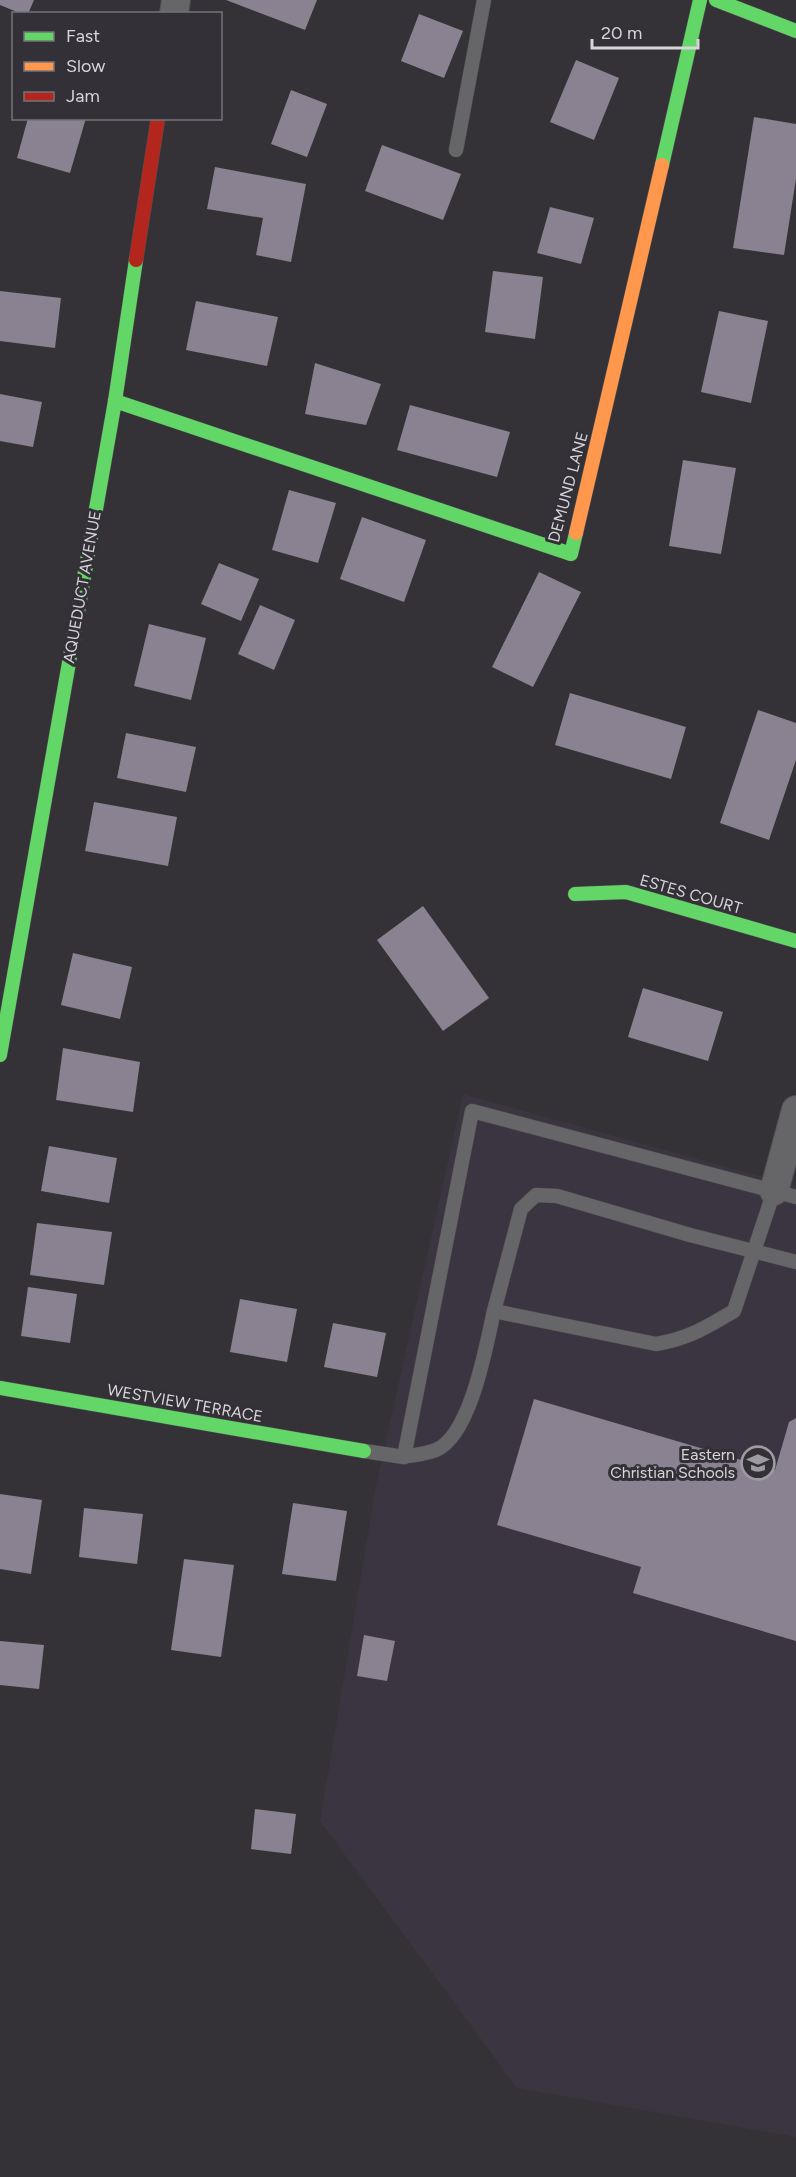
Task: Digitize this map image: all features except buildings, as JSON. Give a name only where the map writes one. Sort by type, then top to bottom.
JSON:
[{"type":"street","name":"DEMUND LANE","points":[[115,401],[571,554],[699,0]]},
{"type":"street","points":[[716,0],[796,31]]},
{"type":"street","name":"AQUEDUCT AVENUE","points":[[0,1055],[7,974],[115,401],[158,120]]},
{"type":"street","name":"ESTES COURT","points":[[576,894],[626,892],[796,941]]},
{"type":"street","points":[[785,1194],[796,1110]]},
{"type":"street","name":"WESTVIEW TERRACE","points":[[0,1388],[364,1451]]},
{"type":"lane","points":[[456,150],[484,0]]},
{"type":"lane","points":[[404,1457],[472,1111],[785,1194],[753,1250],[734,1311],[702,1331],[678,1340],[656,1344],[494,1311]]},
{"type":"lane","points":[[364,1451],[404,1457],[437,1449],[450,1439],[471,1404],[521,1209],[536,1195],[556,1196],[690,1235],[796,1262]]},
{"type":"shaded area","points":[[463,1094],[796,1186],[796,2137],[517,2088],[320,1821],[376,1486]]},
{"type":"traffic: fast","points":[[662,165],[700,0]]},
{"type":"traffic: fast","points":[[716,0],[796,31]]},
{"type":"traffic: fast","points":[[0,1055],[115,401],[136,260]]},
{"type":"traffic: fast","points":[[115,401],[571,554],[576,533]]},
{"type":"traffic: fast","points":[[575,894],[626,892],[796,941]]},
{"type":"traffic: fast","points":[[0,1388],[364,1451]]},
{"type":"traffic: slow","points":[[576,533],[662,165]]},
{"type":"traffic: jam","points":[[136,260],[158,120]]},
{"type":"place","name":"Eastern Christian Schools","points":[[758,1463]]}]
